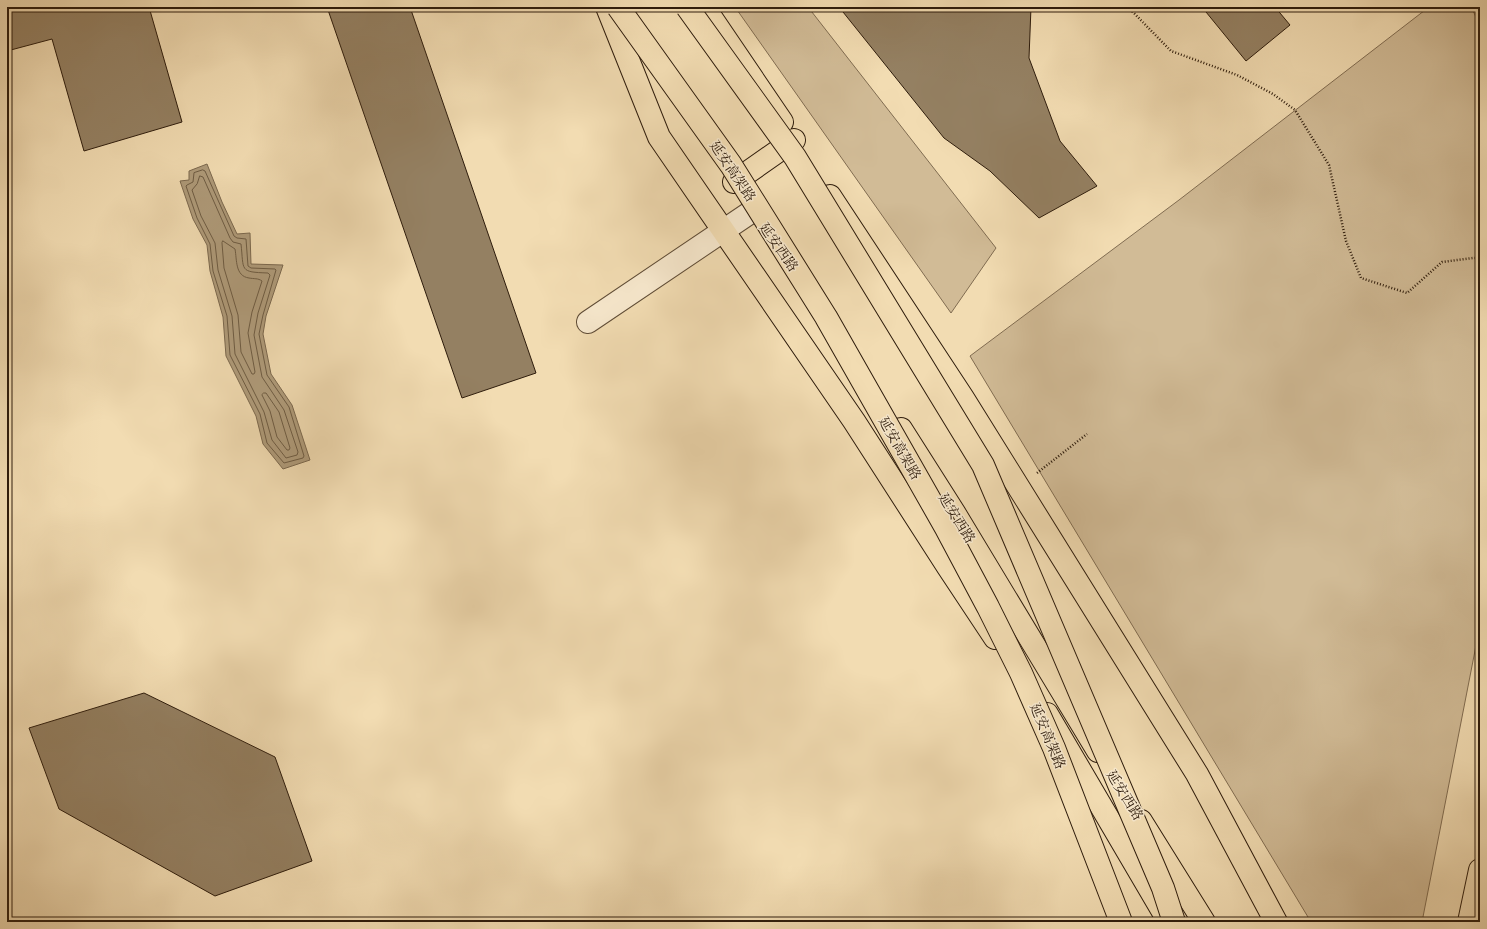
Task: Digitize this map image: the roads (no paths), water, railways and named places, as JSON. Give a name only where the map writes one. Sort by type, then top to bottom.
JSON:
[{"type":"main road","name":"延安西路","points":[[608,7],[754,210],[839,333],[955,514],[1071,708],[1204,922]]},
{"type":"main road","name":"延安西路","points":[[608,7],[660,137],[854,421],[948,567],[1051,720],[1169,922]]},
{"type":"main road","name":"延安高架路","points":[[618,7],[731,165],[826,317],[946,528],[1021,673],[1054,748],[1121,922]]},
{"type":"main road","points":[[687,7],[795,158],[983,465],[1163,888],[1174,922]]},
{"type":"main road","points":[[704,7],[794,140],[963,398],[1197,774],[1276,922]]},
{"type":"main road","points":[[734,182],[794,140]]},
{"type":"main road","points":[[1469,922],[1480,870]]},
{"type":"lane","points":[[588,322],[754,210]]},
{"type":"water","points":[[207,164],[237,234],[250,233],[251,264],[283,265],[266,316],[263,334],[271,374],[292,405],[310,460],[283,469],[263,444],[256,416],[226,356],[223,317],[210,271],[207,245],[193,219],[180,181],[189,180],[189,171]]}]
